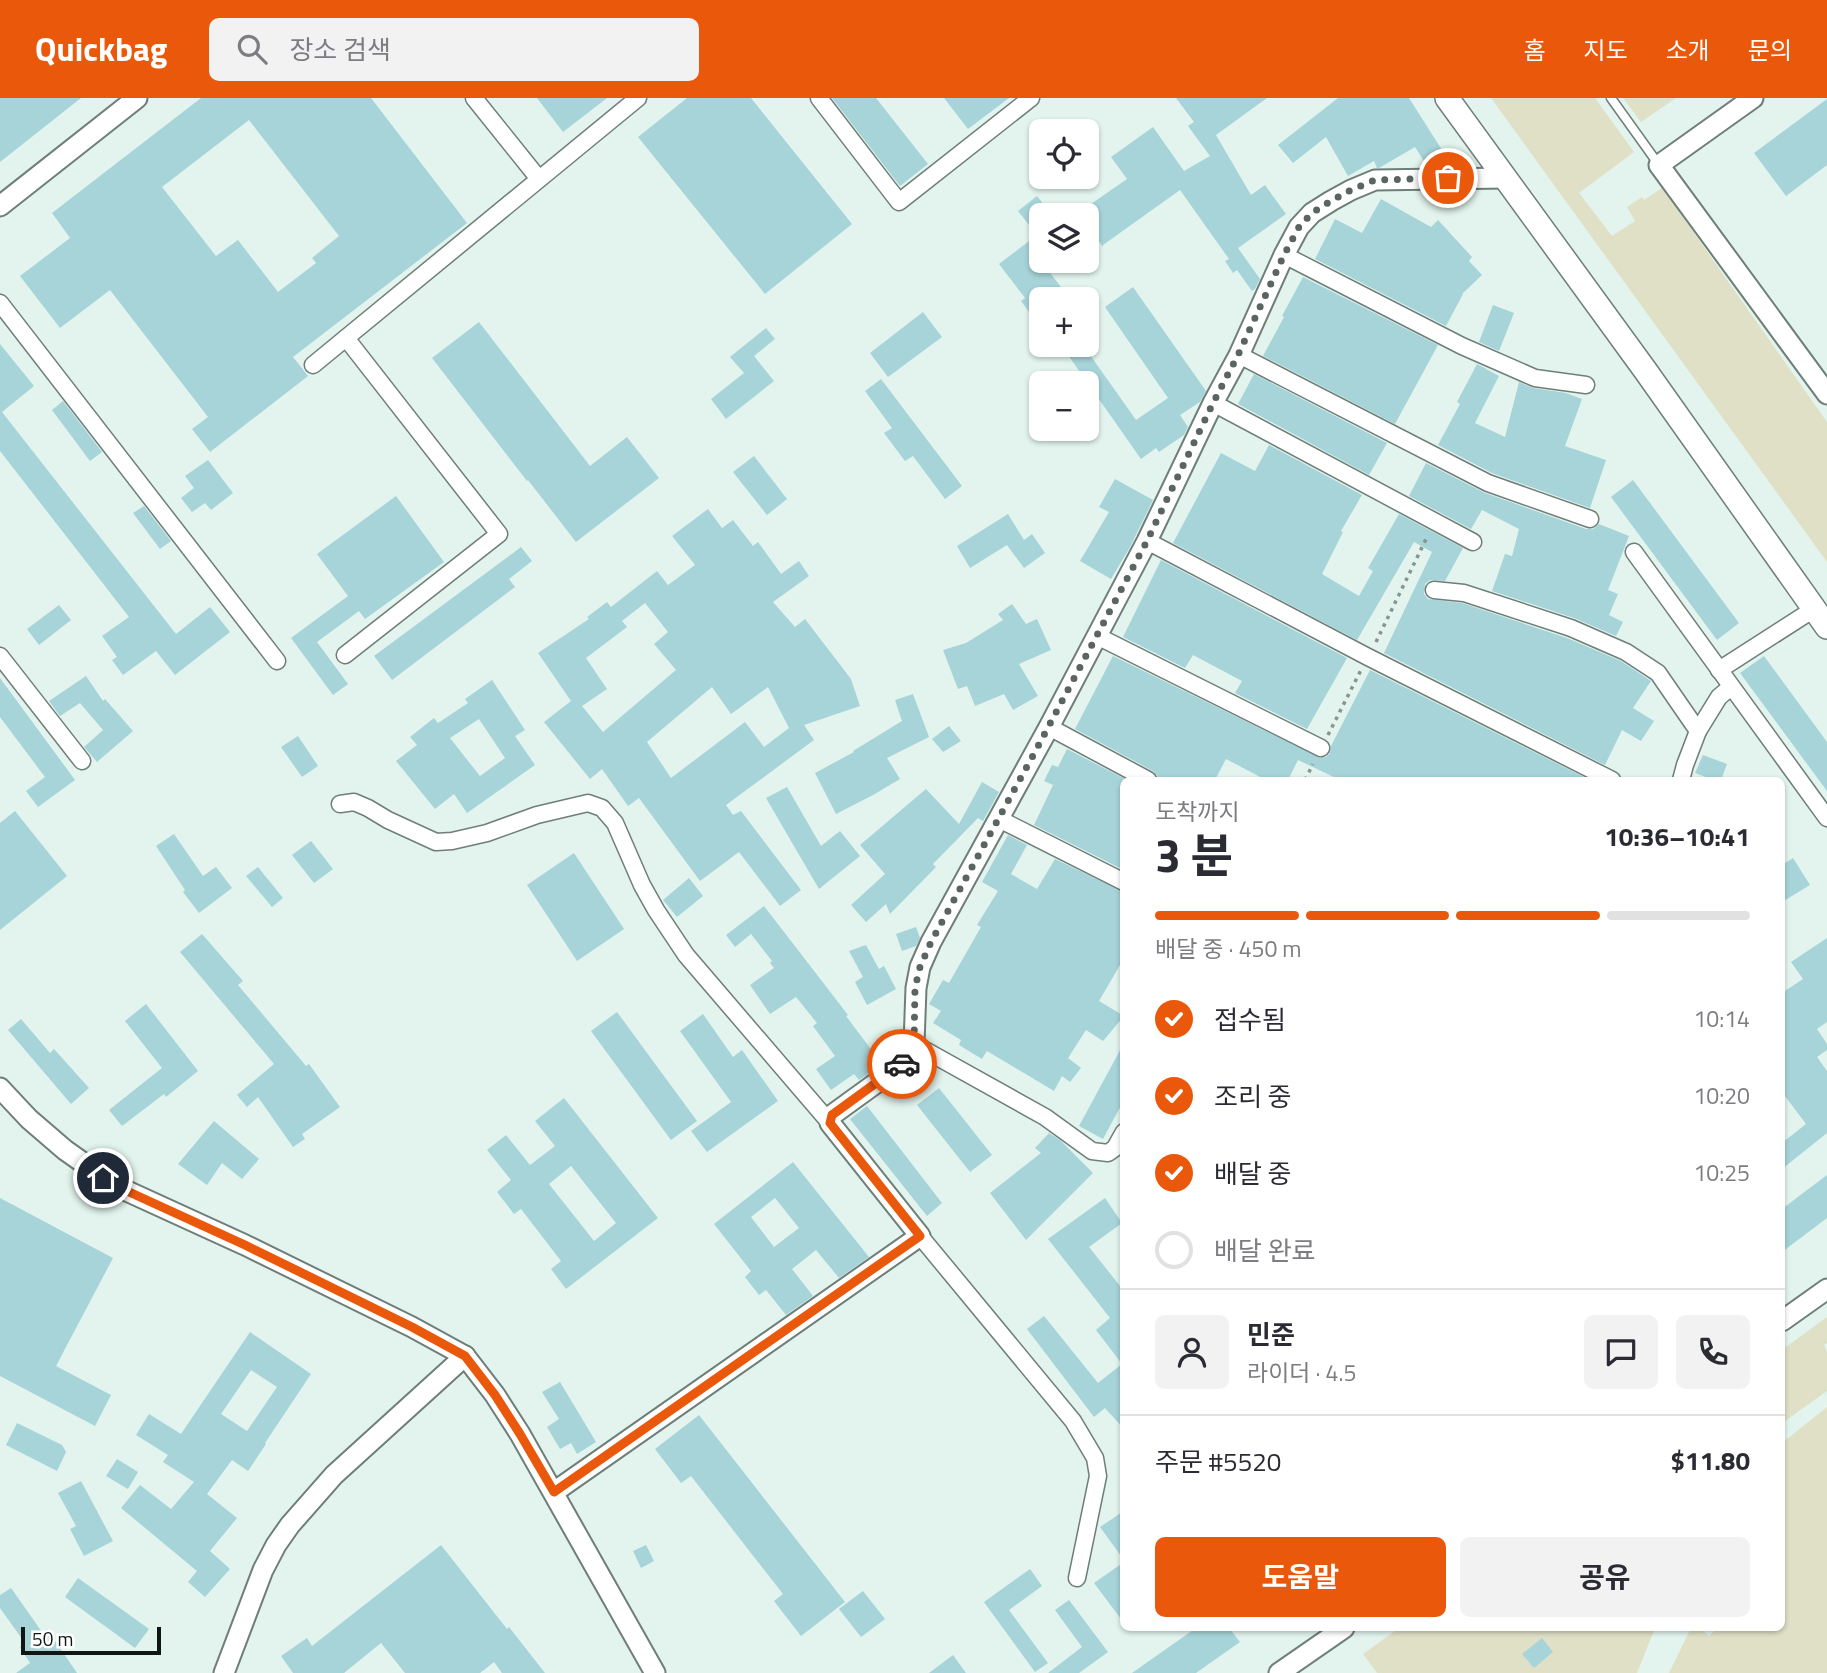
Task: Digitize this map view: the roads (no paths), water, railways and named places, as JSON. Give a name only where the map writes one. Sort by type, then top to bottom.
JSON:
[{"type":"main road","points":[[1447,98],[1645,370],[1820,618]]},
{"type":"street","points":[[0,206],[137,98]]},
{"type":"street","points":[[474,98],[539,179]]},
{"type":"street","points":[[313,365],[638,98]]},
{"type":"street","points":[[819,98],[899,202],[1031,98]]},
{"type":"street","points":[[1753,98],[1659,165],[1827,394]]},
{"type":"street","points":[[830,1123],[832,1115],[905,1062],[914,1044],[915,988],[920,967],[931,942],[1147,541],[1299,227],[1312,213],[1351,190],[1375,180],[1505,178]]},
{"type":"street","points":[[1284,255],[1462,346],[1522,373],[1535,378],[1586,385]]},
{"type":"street","points":[[0,303],[277,661]]},
{"type":"street","points":[[345,655],[499,534],[346,338]]},
{"type":"street","points":[[1238,355],[1488,483],[1590,519]]},
{"type":"street","points":[[1213,403],[1473,542]]},
{"type":"street","points":[[1147,541],[1368,657],[1606,777]]},
{"type":"street","points":[[1634,552],[1827,818]]},
{"type":"street","points":[[1434,590],[1464,593],[1572,628],[1626,652],[1658,673],[1699,732]]},
{"type":"street","points":[[1719,670],[1820,618]]},
{"type":"street","points":[[1097,636],[1321,748]]},
{"type":"street","points":[[0,656],[82,761]]},
{"type":"street","points":[[1682,777],[1699,732],[1719,697],[1731,687]]},
{"type":"street","points":[[1049,727],[1143,777]]},
{"type":"street","points":[[340,804],[354,802],[436,842],[487,833],[537,815],[588,803],[602,808],[615,823],[642,885],[686,955],[830,1123],[1073,1421],[1095,1458],[1098,1476],[1077,1578]]},
{"type":"street","points":[[999,819],[1120,880]]},
{"type":"street","points":[[914,1044],[1045,1117],[1093,1151],[1108,1153],[1120,1139]]},
{"type":"street","points":[[0,1088],[29,1119],[65,1150],[116,1186],[257,1251],[465,1356],[520,1434],[655,1673]]},
{"type":"street","points":[[554,1492],[920,1236]]},
{"type":"street","points":[[1785,1319],[1827,1289]]},
{"type":"street","points":[[224,1673],[263,1570],[290,1525],[334,1475],[465,1356]]},
{"type":"street","points":[[1279,1673],[1340,1631]]},
{"type":"lane","points":[[1611,98],[1659,165]]}]
